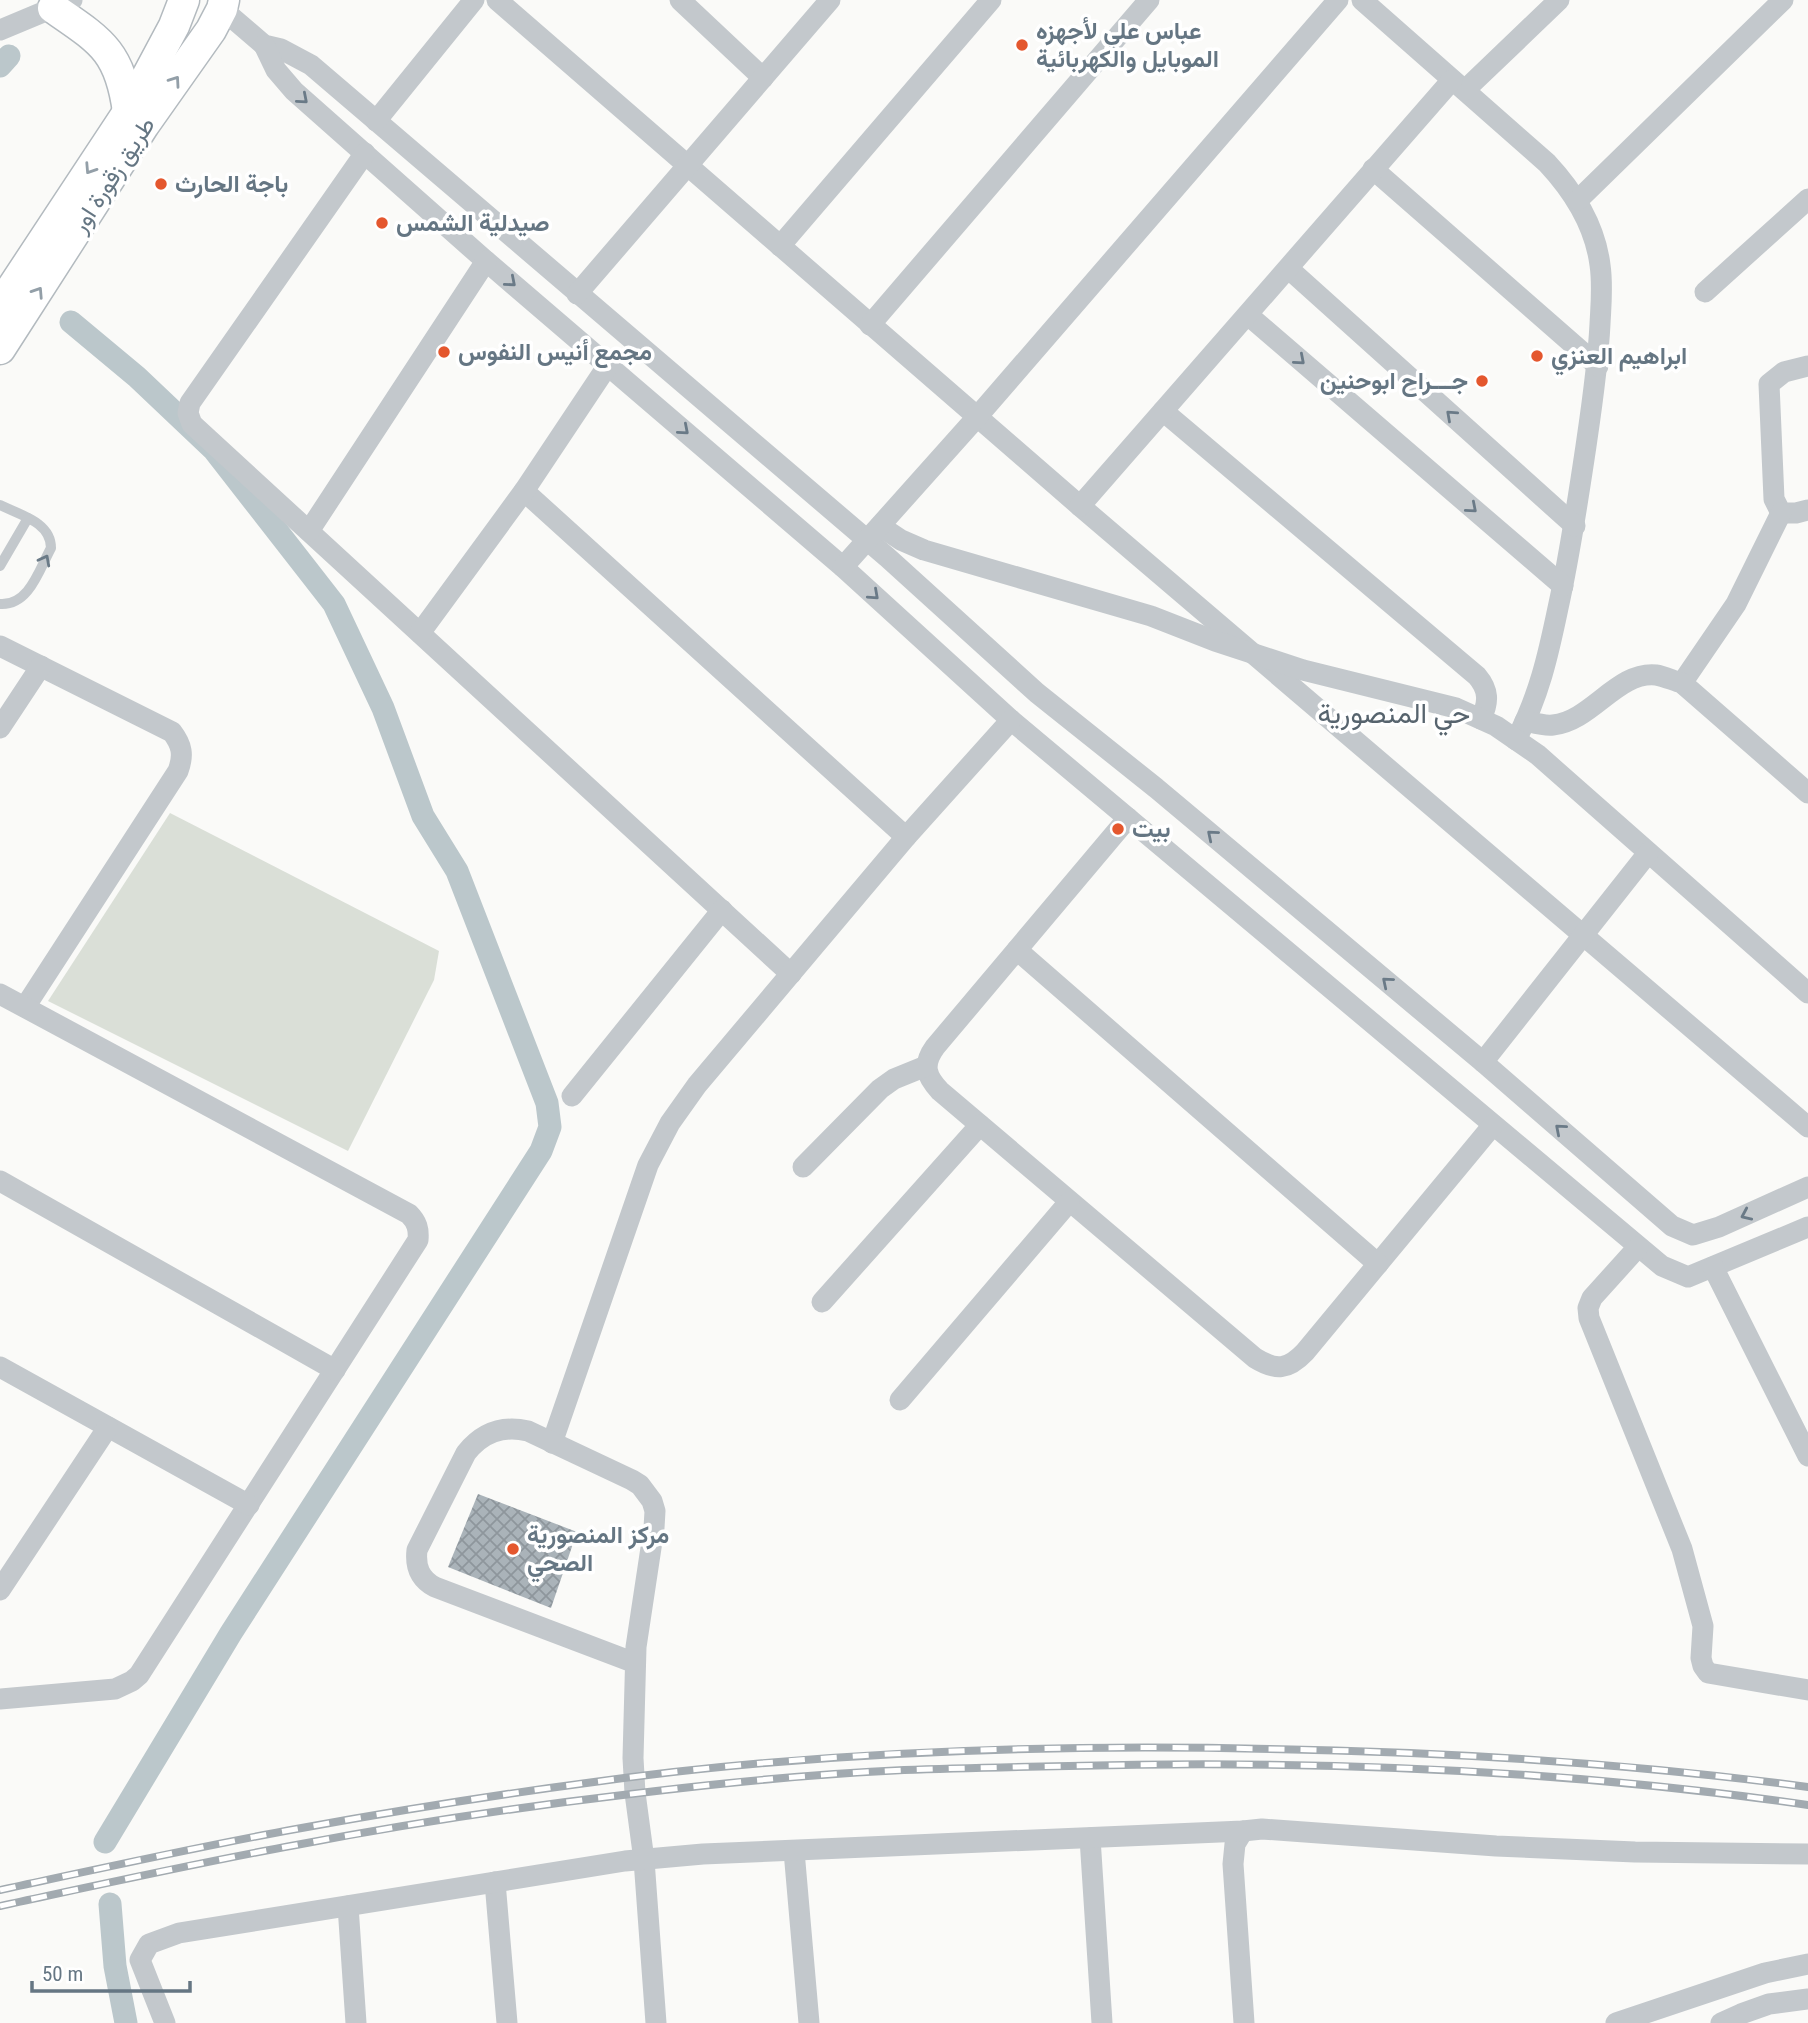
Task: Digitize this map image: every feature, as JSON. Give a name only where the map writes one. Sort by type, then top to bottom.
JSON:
[{"type":"main road","points":[[0,306],[136,118],[184,0]]},
{"type":"main road","name":"طريق زقورة اور","points":[[0,349],[136,118],[211,30],[225,3]]},
{"type":"main road","points":[[63,4],[117,64],[136,118]]},
{"type":"street","points":[[376,121],[474,0]]},
{"type":"street","points":[[497,0],[1080,506],[1808,1127]]},
{"type":"street","points":[[680,0],[763,78]]},
{"type":"street","points":[[577,294],[831,0]]},
{"type":"street","points":[[780,246],[990,0]]},
{"type":"street","points":[[870,325],[1149,0]]},
{"type":"street","points":[[843,567],[977,417],[1338,0]]},
{"type":"street","points":[[1362,0],[1547,163],[1578,200],[1592,233],[1600,264],[1598,366],[1575,526],[1542,677],[1520,730]]},
{"type":"street","points":[[1080,506],[1289,269],[1373,169],[1459,85],[1559,0]]},
{"type":"street","points":[[1578,200],[1783,0]]},
{"type":"street","points":[[225,3],[264,45],[284,82],[486,261],[843,567],[1011,720],[1662,1266],[1688,1277],[1808,1227]]},
{"type":"street","points":[[0,30],[63,4]]},
{"type":"street","points":[[264,45],[289,52],[311,65],[577,294],[873,533],[1037,693],[1156,788],[1483,1062],[1672,1226],[1693,1235],[1719,1227],[1808,1187]]},
{"type":"street","points":[[365,153],[190,403],[188,413],[192,424],[791,974]]},
{"type":"street","points":[[1373,169],[1598,366]]},
{"type":"street","points":[[1705,292],[1808,199]]},
{"type":"street","points":[[309,531],[486,261]]},
{"type":"street","points":[[1289,269],[1575,526]]},
{"type":"street","points":[[1248,315],[1563,586]]},
{"type":"street","points":[[421,633],[524,491],[608,365]]},
{"type":"street","points":[[1781,513],[1774,499],[1769,384],[1784,372],[1808,366]]},
{"type":"street","points":[[1163,411],[1477,676],[1488,699],[1481,719]]},
{"type":"street","points":[[524,491],[906,837]]},
{"type":"street","points":[[1781,513],[1808,510]]},
{"type":"street","points":[[1682,683],[1736,604],[1781,513]]},
{"type":"street","points":[[873,533],[1151,616],[1257,656],[1303,670],[1456,708],[1496,726],[1520,730],[1562,723],[1583,714],[1629,680],[1656,675],[1682,683],[1808,793]]},
{"type":"street","points":[[0,646],[172,732],[182,750],[178,771],[24,1007]]},
{"type":"street","points":[[0,728],[41,666]]},
{"type":"street","points":[[552,1443],[648,1165],[670,1123],[698,1085],[906,837],[1011,720]]},
{"type":"street","points":[[1520,730],[1538,755],[1647,853],[1806,988]]},
{"type":"street","points":[[1128,818],[935,1047],[926,1066],[930,1080],[980,1125],[1255,1359],[1268,1366],[1282,1367],[1295,1362],[1493,1125]]},
{"type":"street","points":[[1483,1062],[1647,853]]},
{"type":"street","points":[[572,1096],[722,910]]},
{"type":"street","points":[[1017,950],[1378,1264]]},
{"type":"street","points":[[0,994],[409,1214],[418,1227],[418,1240],[145,1667],[132,1681],[115,1689],[0,1699]]},
{"type":"street","points":[[803,1167],[880,1088],[902,1075],[926,1066]]},
{"type":"street","points":[[822,1302],[980,1125]]},
{"type":"street","points":[[0,1181],[335,1370]]},
{"type":"street","points":[[900,1400],[1069,1202]]},
{"type":"street","points":[[1638,1247],[1592,1298],[1588,1308],[1589,1318],[1682,1549],[1703,1626],[1703,1666],[1708,1673],[1808,1690]]},
{"type":"street","points":[[1713,1267],[1808,1456]]},
{"type":"street","points":[[0,1367],[249,1505]]},
{"type":"street","points":[[0,1590],[108,1427]]},
{"type":"street","points":[[635,1663],[435,1587],[419,1572],[416,1550],[473,1444],[493,1432],[517,1429],[528,1431],[632,1480],[640,1485],[652,1501],[656,1519],[635,1663],[633,1758],[644,1860],[656,2023]]},
{"type":"street","points":[[165,2023],[140,1960],[149,1944],[179,1933],[644,1860],[703,1854],[1243,1832],[1262,1829],[1496,1846],[1634,1852],[1808,1854]]},
{"type":"street","points":[[1243,1832],[1235,1844],[1233,1864],[1244,2023]]},
{"type":"street","points":[[1090,1838],[1101,2023]]},
{"type":"street","points":[[794,1850],[809,2023]]},
{"type":"street","points":[[495,1882],[507,2023]]},
{"type":"street","points":[[348,1906],[356,2023]]},
{"type":"street","points":[[1616,2023],[1765,1973],[1808,1964]]},
{"type":"street","points":[[1721,2023],[1769,2004],[1808,1999]]},
{"type":"lane","points":[[0,505],[44,528],[51,539],[51,548],[23,597],[11,604],[0,604]]},
{"type":"lane","points":[[0,566],[28,518]]},
{"type":"shaded area","points":[[170,813],[439,951],[434,980],[348,1151],[48,1001]]},
{"type":"building","name":"مركز المنصورية الصحي","points":[[478,1494],[577,1532],[551,1608],[448,1567]]},
{"type":"waterway","points":[[0,66],[9,56]]},
{"type":"waterway","points":[[71,322],[137,377],[214,450],[334,604],[383,708],[423,816],[457,871],[547,1103],[550,1127],[541,1151],[231,1633],[105,1842]]},
{"type":"waterway","points":[[110,1904],[115,1966],[126,2023]]},
{"type":"railway","points":[[0,1890],[333,1822],[557,1787],[762,1763],[931,1752],[1185,1748],[1472,1756],[1674,1771],[1808,1787]]},
{"type":"railway","points":[[0,1906],[259,1852],[463,1816],[699,1786],[870,1772],[1161,1764],[1346,1766],[1531,1775],[1808,1805]]},
{"type":"place","name":"عباس علي لأجهزه الموبايل والكهربائية","points":[[1022,45]]},
{"type":"place","name":"باجة الحارث","points":[[161,184]]},
{"type":"place","name":"صيدلية الشمس","points":[[382,223]]},
{"type":"place","name":"مجمع أنيس النفوس","points":[[444,352]]},
{"type":"place","name":"ابراهيم العنزي","points":[[1537,356]]},
{"type":"place","name":"جـــراح ابوحنين","points":[[1482,381]]},
{"type":"place","name":"بيت","points":[[1118,829]]},
{"type":"place","name":"مركز المنصورية الصحي","points":[[513,1549]]},
{"type":"district","name":"حي المنصورية","points":[[1394,713]]}]
